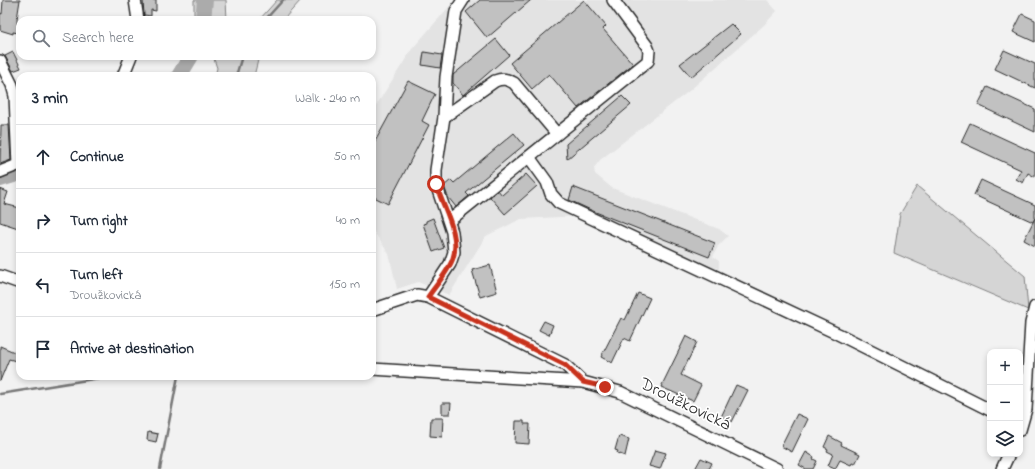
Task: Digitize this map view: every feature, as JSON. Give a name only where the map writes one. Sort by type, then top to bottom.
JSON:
[{"type":"street","points":[[135,0],[137,16]]},
{"type":"street","points":[[376,309],[417,295],[428,297],[453,259],[455,242],[436,184],[436,170],[444,117],[446,77],[456,11],[463,0]]},
{"type":"street","points":[[449,221],[648,60],[649,51],[647,46],[613,0]]},
{"type":"street","points":[[125,72],[129,60]]},
{"type":"street","points":[[0,61],[12,85],[15,96],[16,113]]},
{"type":"street","points":[[444,117],[495,81],[502,79],[509,80],[514,83],[557,134]]},
{"type":"street","points":[[529,157],[547,182],[551,194],[559,203],[838,334],[987,408]]},
{"type":"street","points":[[0,172],[16,166]]},
{"type":"street","points":[[0,276],[16,282]]},
{"type":"street","name":"Droužkovická","points":[[428,297],[565,365],[583,382],[620,392],[777,469]]},
{"type":"street","points":[[1023,421],[1026,409],[1031,323],[1035,308]]},
{"type":"street","points":[[376,369],[583,382]]},
{"type":"street","points":[[1002,469],[1008,457]]},
{"type":"shaded area","points":[[194,0],[226,0],[227,16],[194,15]]},
{"type":"shaded area","points":[[277,0],[301,0],[287,16],[263,16]]},
{"type":"shaded area","points":[[455,0],[767,0],[777,11],[764,25],[689,91],[600,160],[594,168],[595,174],[612,188],[719,229],[728,236],[718,246],[713,257],[719,261],[719,269],[663,255],[581,216],[521,219],[486,236],[449,295],[418,282],[397,289],[389,254],[376,235],[376,106],[412,49]]},
{"type":"shaded area","points":[[214,60],[258,60],[255,72],[216,72],[217,68]]},
{"type":"shaded area","points":[[917,186],[1025,276],[1028,310],[894,253],[900,214]]},
{"type":"building","points":[[3,0],[20,0],[17,16],[16,16],[16,33],[13,32],[13,34],[0,30],[0,13],[2,14]]},
{"type":"building","points":[[143,0],[156,0],[156,11],[151,10],[151,16],[144,15]]},
{"type":"building","points":[[480,0],[531,0],[487,38],[466,12]]},
{"type":"building","points":[[584,0],[606,26],[603,29],[633,64],[578,108],[549,74],[532,89],[510,63]]},
{"type":"building","points":[[1022,14],[1035,20],[1035,42],[1013,32]]},
{"type":"building","points":[[731,24],[741,34],[691,77],[680,64]]},
{"type":"building","points":[[496,39],[509,55],[463,95],[453,83],[453,75]]},
{"type":"building","points":[[1004,50],[1035,64],[1035,88],[995,69]]},
{"type":"building","points":[[13,52],[21,68],[13,71],[5,56]]},
{"type":"building","points":[[424,52],[442,55],[440,68],[422,65]]},
{"type":"building","points":[[408,81],[435,94],[422,121],[429,125],[388,204],[376,198],[376,140]]},
{"type":"building","points":[[987,87],[1035,109],[1035,132],[978,105]]},
{"type":"building","points":[[622,96],[631,105],[567,159],[566,144]]},
{"type":"building","points":[[970,123],[1035,153],[1035,177],[1028,173],[1023,183],[1016,179],[1021,170],[961,142]]},
{"type":"building","points":[[1,125],[9,125],[11,160],[0,164]]},
{"type":"building","points":[[514,133],[524,145],[466,193],[469,196],[456,207],[448,197],[444,186],[451,180],[454,183]]},
{"type":"building","points":[[526,174],[537,186],[505,214],[490,197],[498,190],[502,195]]},
{"type":"building","points":[[981,180],[1035,205],[1035,218],[1033,222],[974,195]]},
{"type":"building","points":[[573,187],[715,243],[709,257],[569,200]]},
{"type":"building","points":[[0,189],[8,192],[4,204],[16,207],[16,227],[0,222]]},
{"type":"building","points":[[433,218],[444,248],[433,252],[423,224]]},
{"type":"building","points":[[1035,218],[1035,246],[1024,240]]},
{"type":"building","points":[[490,265],[497,292],[480,297],[472,270]]},
{"type":"building","points":[[638,293],[650,298],[630,341],[624,338],[612,363],[601,357],[621,318],[625,320]]},
{"type":"building","points":[[544,321],[553,325],[549,335],[539,330]]},
{"type":"building","points":[[686,336],[697,342],[681,375],[701,385],[693,401],[661,387]]},
{"type":"building","points":[[0,346],[16,353],[16,361],[9,359],[0,381]]},
{"type":"building","points":[[736,385],[748,390],[732,422],[721,417]]},
{"type":"building","points":[[442,403],[451,403],[450,414],[442,414]]},
{"type":"building","points":[[797,414],[808,419],[792,452],[781,446]]},
{"type":"building","points":[[431,418],[443,418],[442,437],[430,436]]},
{"type":"building","points":[[516,421],[524,421],[524,424],[530,424],[529,444],[515,443]]},
{"type":"building","points":[[148,432],[158,434],[156,442],[147,440]]},
{"type":"building","points":[[619,436],[629,439],[625,456],[617,453],[618,451],[615,450]]},
{"type":"building","points":[[829,436],[842,443],[841,445],[860,454],[855,464],[852,463],[851,465],[840,460],[835,469],[828,466],[833,454],[827,451],[828,449],[824,447]]},
{"type":"building","points":[[655,450],[666,453],[660,469],[649,466]]},
{"type":"building","points":[[806,452],[817,461],[813,469],[806,469],[799,465]]},
{"type":"building","points":[[701,458],[712,463],[709,469],[695,469]]},
{"type":"waterway","points":[[203,16],[205,0]]},
{"type":"waterway","points":[[269,16],[283,0]]},
{"type":"waterway","points":[[181,72],[189,60]]},
{"type":"waterway","points":[[237,72],[241,60]]},
{"type":"waterway","points":[[0,179],[16,174]]},
{"type":"waterway","points":[[0,394],[87,380]]},
{"type":"waterway","points":[[160,469],[177,380]]},
{"type":"route","points":[[436,184],[455,242],[453,259],[428,297],[565,365],[583,382],[605,387]]}]
